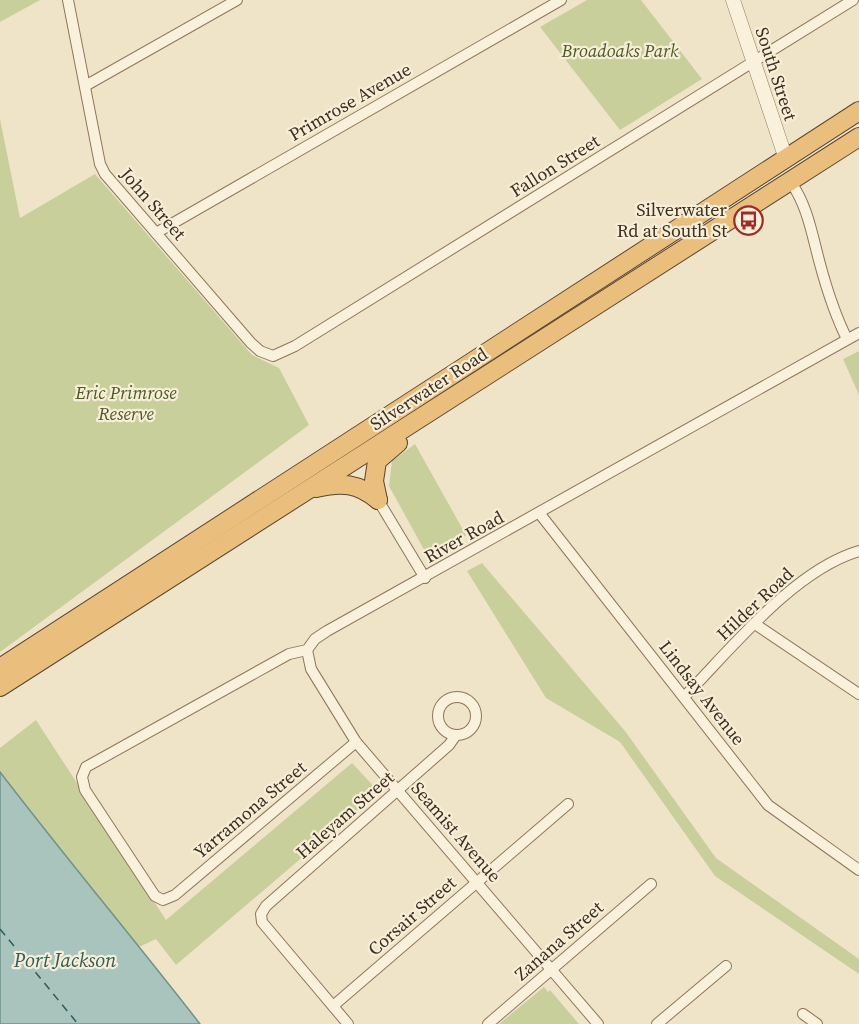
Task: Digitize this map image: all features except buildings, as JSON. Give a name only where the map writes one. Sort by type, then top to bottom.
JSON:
[{"type":"highway","name":"Silverwater Road","points":[[1,680],[859,111]]},
{"type":"highway","name":"Silverwater Road","points":[[1,680],[478,381],[859,137]]},
{"type":"highway","points":[[378,500],[374,471],[382,454],[472,393],[478,381]]},
{"type":"highway","points":[[303,491],[345,483],[364,488],[378,500]]},
{"type":"street","name":"John Street","points":[[68,0],[100,164],[105,174],[251,342],[260,351],[273,356]]},
{"type":"street","points":[[85,86],[237,0]]},
{"type":"street","name":"Primrose Avenue","points":[[156,233],[561,0]]},
{"type":"street","name":"South Street","points":[[733,0],[786,159]]},
{"type":"street","name":"Fallon Street","points":[[273,356],[295,346],[853,0]]},
{"type":"street","points":[[790,181],[810,223],[832,306],[847,339]]},
{"type":"street","name":"River Road","points":[[164,900],[155,896],[85,790],[82,777],[86,767],[289,654],[308,650],[321,635],[859,333]]},
{"type":"street","points":[[378,500],[425,578]]},
{"type":"street","name":"Lindsay Avenue","points":[[540,514],[768,805],[859,870]]},
{"type":"street","name":"Hilder Road","points":[[684,697],[755,624],[806,578],[831,563],[859,551]]},
{"type":"street","points":[[755,624],[859,694]]},
{"type":"street","name":"Seamist Avenue","points":[[308,650],[311,669],[356,742],[598,1024]]},
{"type":"street","name":"Haleyam Street","points":[[333,1006],[262,922],[261,914],[266,906],[399,791],[449,745],[456,735]]},
{"type":"street","name":"Yarramona Street","points":[[164,900],[175,896],[356,742]]},
{"type":"street","name":"Corsair Street","points":[[333,1006],[568,804]]},
{"type":"street","name":"Zanana Street","points":[[488,1024],[651,884]]},
{"type":"street","points":[[657,1024],[726,966]]},
{"type":"street","points":[[333,1006],[348,1024]]},
{"type":"street","points":[[803,1014],[817,1024]]},
{"type":"green space","points":[[0,0],[40,0],[0,22]]},
{"type":"green space","name":"Broadoaks Park","points":[[587,0],[641,0],[702,79],[620,130],[540,27]]},
{"type":"green space","name":"Eric Primrose Reserve","points":[[0,119],[20,218],[95,174],[252,355],[279,368],[309,425],[0,652]]},
{"type":"green space","points":[[859,351],[859,395],[843,359]]},
{"type":"green space","points":[[415,444],[466,535],[432,556],[427,555],[389,486],[392,461]]},
{"type":"green space","points":[[482,563],[625,731],[716,858],[859,959],[859,974],[715,876],[620,742],[546,698],[467,571]]},
{"type":"green space","points":[[36,720],[166,920],[352,763],[379,792],[176,965],[156,939],[139,947],[70,865],[0,772],[0,748]]},
{"type":"green space","points":[[544,987],[548,992],[550,990],[579,1024],[499,1024]]},
{"type":"water","name":"Port Jackson","points":[[0,772],[49,835],[200,1024],[0,1024]]},
{"type":"ferry route","points":[[0,929],[78,1024]]},
{"type":"place","name":"Silverwater Rd at South St","points":[[748,220]]}]
